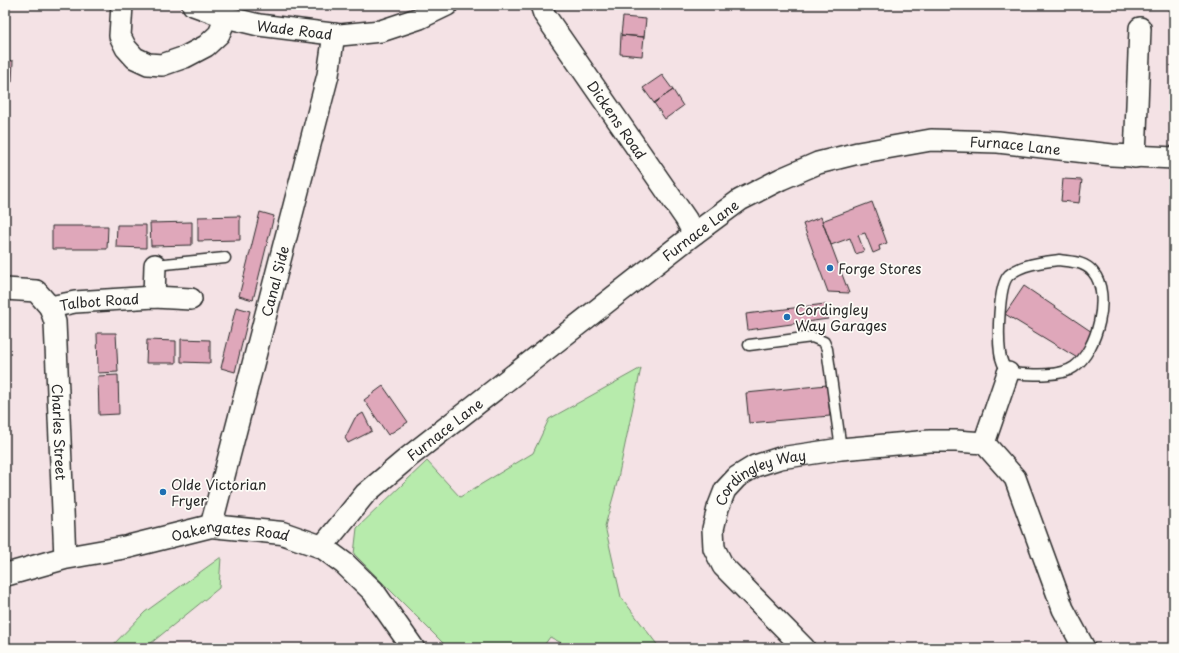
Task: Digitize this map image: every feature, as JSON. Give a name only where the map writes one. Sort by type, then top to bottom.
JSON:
[{"type":"street","points":[[122,5],[120,36],[126,48],[135,58],[148,64],[162,65],[185,57],[206,46],[219,34],[226,17]]},
{"type":"street","name":"Wade Road","points":[[194,5],[226,17],[259,25],[337,35],[381,31],[420,18],[447,5]]},
{"type":"street","name":"Dickens Road","points":[[541,5],[544,14],[686,219],[694,234]]},
{"type":"street","points":[[1135,157],[1140,28]]},
{"type":"street","name":"Canal Side","points":[[211,526],[328,75],[337,35]]},
{"type":"street","name":"Furnace Lane","points":[[322,547],[365,494],[405,461],[694,234],[740,200],[781,179],[818,163],[858,152],[931,140],[998,142],[1135,157],[1174,158]]},
{"type":"street","name":"Talbot Road","points":[[154,297],[155,265]]},
{"type":"street","name":"Talbot Road","points":[[5,289],[36,291],[50,307],[75,302],[154,297],[191,298]]},
{"type":"street","name":"Charles Street","points":[[50,307],[55,322],[65,558]]},
{"type":"street","points":[[1008,373],[984,443],[1015,478],[1063,609],[1084,648]]},
{"type":"street","name":"Cordingley Way","points":[[804,648],[723,566],[714,548],[713,529],[718,508],[725,490],[737,477],[755,466],[780,458],[841,448],[930,441],[984,443]]},
{"type":"street","name":"Oakengates Road","points":[[5,575],[65,558],[127,548],[211,526],[282,533],[322,547],[345,564],[373,591],[413,648]]},
{"type":"lane","points":[[155,265],[225,258]]},
{"type":"lane","points":[[1059,260],[1079,263],[1087,266],[1093,272],[1099,284],[1102,300],[1097,329],[1093,341],[1085,356],[1075,367],[1064,372],[1034,374],[1008,373],[1003,365],[1000,354],[1000,311],[1001,294],[1008,276],[1018,270],[1046,261],[1059,260]]},
{"type":"lane","points":[[749,345],[812,337],[824,342],[827,349],[841,448]]},
{"type":"green space","points":[[641,368],[617,483],[605,526],[621,597],[659,647],[571,648],[550,637],[542,648],[448,648],[354,554],[357,528],[427,461],[460,497],[533,453],[549,419]]},
{"type":"green space","points":[[221,557],[219,588],[145,648],[110,648],[145,612]]},
{"type":"building","points":[[623,17],[646,19],[644,37],[621,35]]},
{"type":"building","points":[[621,35],[644,37],[642,56],[620,54]]},
{"type":"building","points":[[5,60],[13,61],[12,82],[5,81]]},
{"type":"building","points":[[662,75],[673,90],[654,103],[643,88]]},
{"type":"building","points":[[673,90],[683,106],[665,119],[654,103]]},
{"type":"building","points":[[1063,179],[1082,180],[1079,203],[1061,201]]},
{"type":"building","points":[[872,202],[887,243],[879,246],[880,250],[873,253],[865,233],[858,235],[864,251],[856,254],[850,238],[831,245],[822,221]]},
{"type":"building","points":[[260,212],[274,216],[253,300],[239,296]]},
{"type":"building","points":[[240,216],[240,240],[198,241],[198,217]]},
{"type":"building","name":"Forge Stores","points":[[821,217],[849,293],[828,292],[803,224]]},
{"type":"building","points":[[192,222],[192,245],[151,246],[150,223]]},
{"type":"building","points":[[117,225],[146,225],[146,248],[116,247]]},
{"type":"building","points":[[52,226],[108,226],[107,249],[52,249]]},
{"type":"building","points":[[1024,286],[1092,332],[1079,359],[1005,314]]},
{"type":"building","name":"Cordingley Way Garages","points":[[825,304],[828,319],[748,330],[746,314]]},
{"type":"building","points":[[236,307],[250,311],[235,372],[221,368]]},
{"type":"building","points":[[97,333],[116,333],[118,372],[98,373]]},
{"type":"building","points":[[181,339],[210,340],[210,363],[181,362]]},
{"type":"building","points":[[147,340],[176,341],[176,363],[146,363]]},
{"type":"building","points":[[118,375],[119,414],[99,415],[98,376]]},
{"type":"building","points":[[827,385],[830,416],[749,423],[746,393]]},
{"type":"building","points":[[383,386],[408,422],[388,435],[364,400]]},
{"type":"building","points":[[363,413],[372,431],[348,443],[345,438],[355,418]]},
{"type":"place","name":"Forge Stores","points":[[830,268]]},
{"type":"place","name":"Cordingley Way Garages","points":[[787,317]]},
{"type":"place","name":"Olde Victorian Fryer","points":[[163,492]]}]
